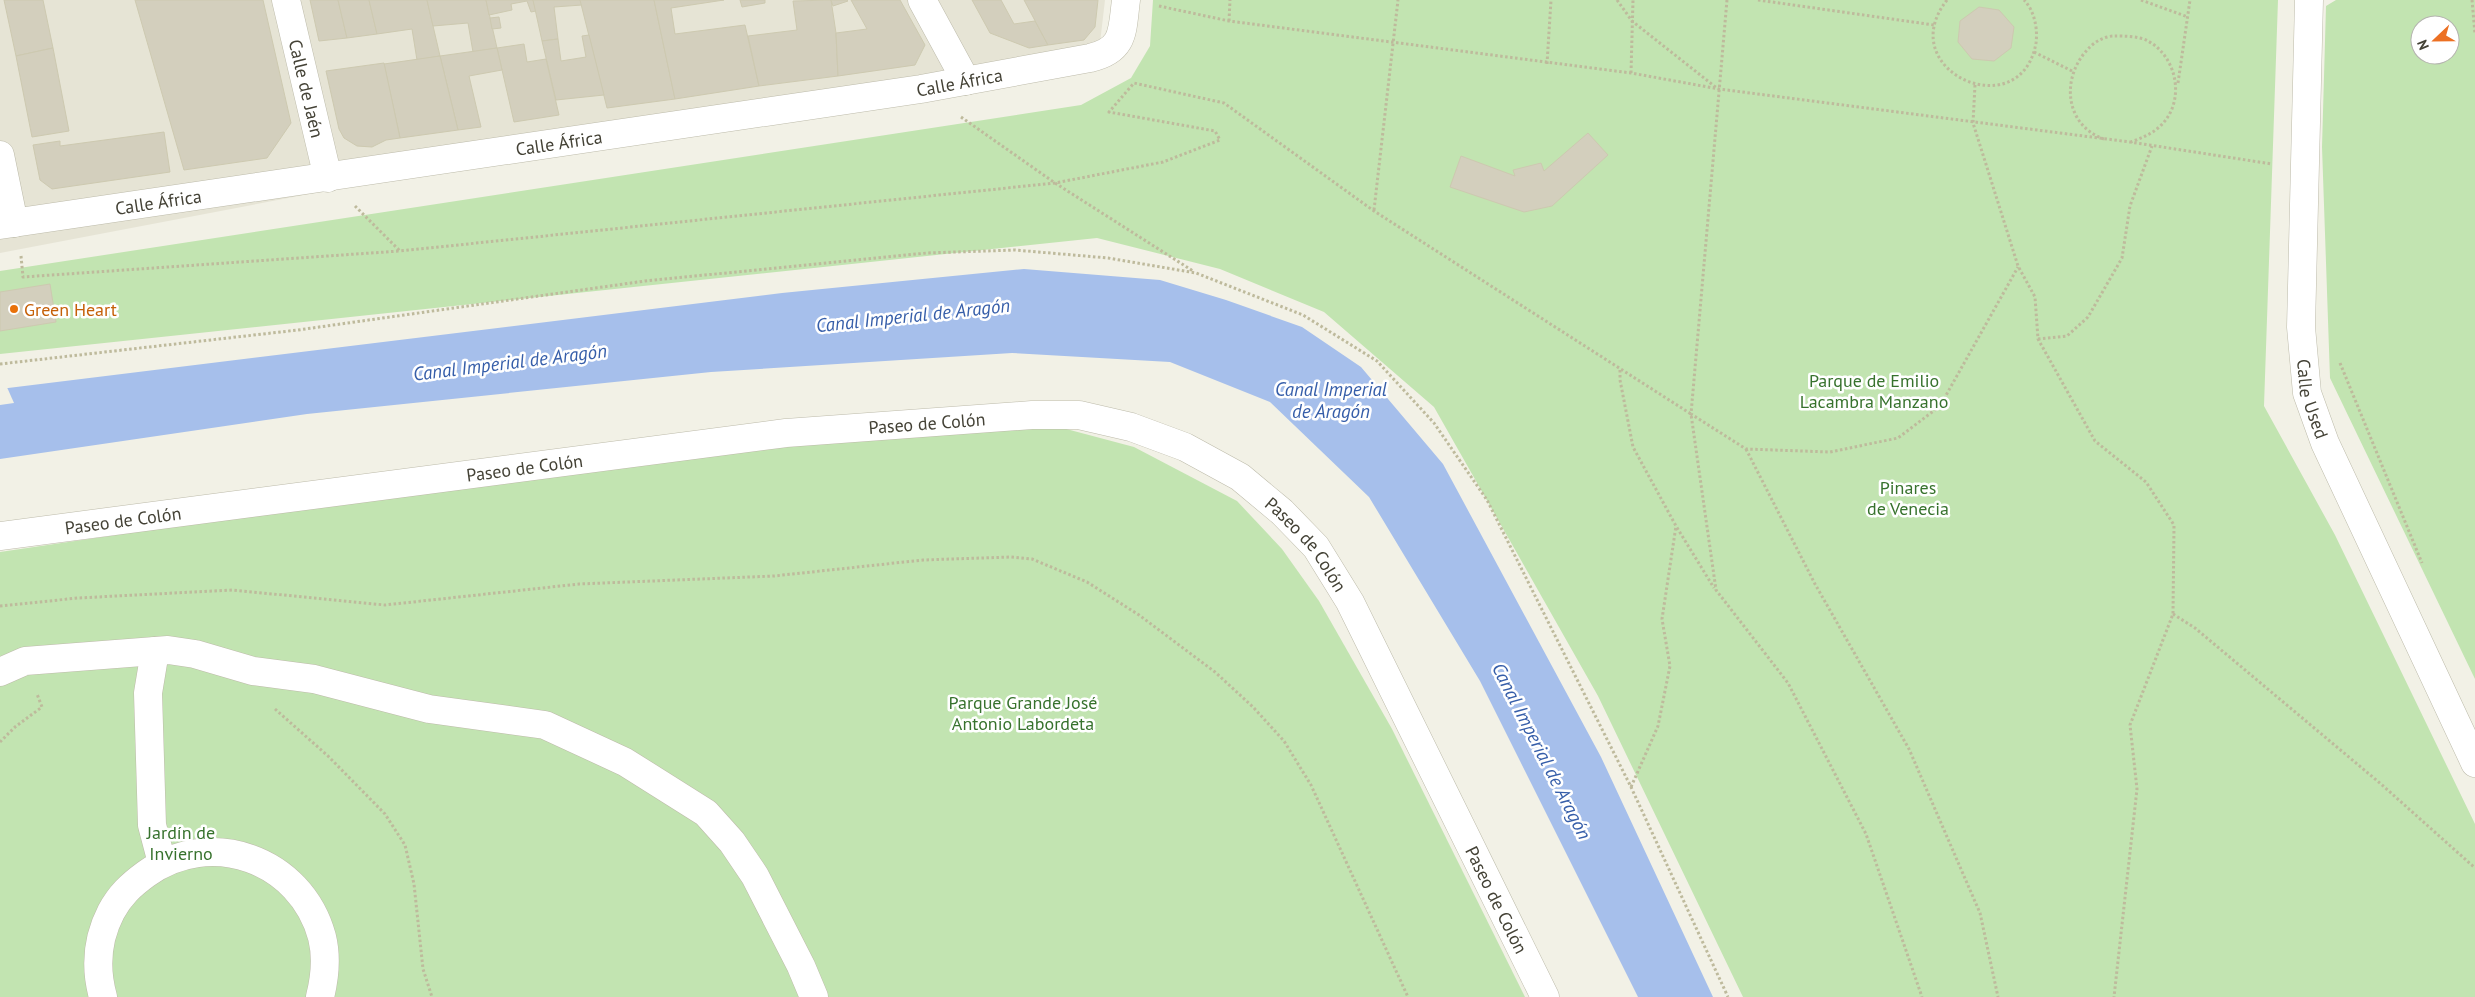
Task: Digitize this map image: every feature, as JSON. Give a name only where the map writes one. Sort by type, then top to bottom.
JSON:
[{"type":"street","name":"Calle de Jaén","points":[[286,0],[328,178]]},
{"type":"street","points":[[922,0],[966,81]]},
{"type":"street","name":"Calle África","points":[[12,232],[328,178],[966,81],[1090,58],[1102,55],[1115,47],[1122,30],[1126,0]]},
{"type":"street","name":"Calle Used","points":[[2309,0],[2301,327],[2307,393],[2325,443],[2475,763]]},
{"type":"street","points":[[0,155],[12,232]]},
{"type":"street","name":"Paseo de Colón","points":[[0,536],[786,433],[1032,414],[1078,415],[1131,427],[1185,447],[1240,477],[1282,512],[1316,547],[1350,602],[1545,997]]},
{"type":"street","points":[[0,672],[25,661],[168,650],[195,654],[253,671],[314,679],[429,710],[545,725],[625,762],[706,813],[732,842],[755,876],[801,966],[814,997]]},
{"type":"street","points":[[155,651],[148,692],[152,825],[162,862]]},
{"type":"street","points":[[103,997],[98,964],[100,943],[106,923],[116,903],[129,887],[162,862],[181,855],[201,852],[240,855],[259,862],[292,885],[305,900],[322,937],[325,957],[320,997]]},
{"type":"path","points":[[1229,20],[1230,0]]},
{"type":"path","points":[[1374,211],[1398,0]]},
{"type":"path","points":[[1547,64],[1551,0]]},
{"type":"path","points":[[1617,0],[1632,21],[1719,89]]},
{"type":"path","points":[[1631,73],[1633,0]]},
{"type":"path","points":[[1716,590],[1691,414],[1727,0]]},
{"type":"path","points":[[1758,0],[1934,25]]},
{"type":"path","points":[[1947,0],[1940,9],[1934,25],[1934,42],[1940,59],[1950,72],[1965,82],[1982,86],[1998,85],[2014,78],[2026,67],[2034,52],[2037,35],[2035,19],[2024,0]]},
{"type":"path","points":[[2141,0],[2188,17]]},
{"type":"path","points":[[2130,142],[2145,137],[2159,128],[2170,114],[2176,99],[2190,0]]},
{"type":"path","points":[[2472,0],[2475,34]]},
{"type":"path","points":[[1158,6],[1229,20],[1547,64],[1631,73],[1719,89],[2130,142],[2277,165]]},
{"type":"path","points":[[2112,141],[2096,136],[2082,124],[2073,108],[2069,90],[2072,72],[2081,56],[2094,43],[2111,36],[2147,40],[2162,51],[2170,66],[2176,82],[2176,99]]},
{"type":"path","points":[[2034,52],[2072,72]]},
{"type":"path","points":[[12,232],[23,277],[400,251],[1055,183],[1163,162],[1220,140],[1215,131],[1109,112],[1134,83],[1224,102],[1374,211],[1746,449],[1830,452],[1898,438],[1940,406],[2018,266]]},
{"type":"path","points":[[1975,85],[1973,123],[2018,266],[2035,297],[2038,339],[2095,441],[2146,482],[2174,525],[2173,614],[2130,725],[2137,789],[2114,997]]},
{"type":"path","points":[[957,114],[1055,183],[1196,273]]},
{"type":"path","points":[[2038,339],[2067,336],[2088,317],[2122,258],[2130,206],[2152,146]]},
{"type":"path","points":[[351,202],[400,251]]},
{"type":"path","points":[[2338,356],[2422,565]]},
{"type":"path","points":[[1620,369],[1620,380],[1633,447],[1676,526],[1716,590],[1788,683],[1866,834],[1922,997]]},
{"type":"path","points":[[1746,449],[1815,584],[1909,749],[1980,914],[1998,997]]},
{"type":"path","points":[[1631,787],[1658,726],[1670,666],[1662,619],[1676,526]]},
{"type":"path","points":[[0,606],[78,598],[232,590],[385,605],[579,584],[774,576],[923,560],[1011,556],[1032,559],[1087,582],[1139,615],[1215,672],[1284,741],[1311,784],[1408,997]]},
{"type":"path","points":[[2173,614],[2195,628],[2366,771],[2475,868]]},
{"type":"path","points":[[0,742],[15,727],[42,707],[25,661]]},
{"type":"path","points":[[270,705],[328,756],[385,814],[406,845],[414,884],[423,968],[432,997]]},
{"type":"shaded area","points":[[0,0],[1105,0],[1100,43],[0,253]]},
{"type":"green space","name":"Parque de Emilio Lacambra Manzano","points":[[1153,0],[2278,0],[2264,406],[2335,535],[2475,824],[2475,997],[1743,997],[1598,696],[1434,407],[1324,312],[1220,269],[1097,238],[0,354],[0,271],[1081,105],[1131,78],[1150,46]]},
{"type":"green space","points":[[2336,0],[2475,0],[2475,679],[2330,378],[2322,147],[2326,6]]},
{"type":"green space","name":"Parque Grande José Antonio Labordeta","points":[[1055,426],[1134,447],[1237,501],[1282,549],[1319,601],[1392,729],[1525,997],[0,997],[0,552],[778,438]]},
{"type":"water","name":"Canal Imperial de Aragón","points":[[1024,269],[1160,280],[1226,300],[1302,327],[1361,367],[1443,464],[1601,757],[1713,997],[1638,997],[1480,681],[1369,497],[1270,402],[1170,362],[1012,353],[711,372],[307,414],[0,459],[0,389],[782,293]]},
{"type":"pier","points":[[6,385],[14,403],[0,405],[0,386]]},
{"type":"building","points":[[4,0],[43,0],[53,48],[16,56]]},
{"type":"building","points":[[135,0],[263,0],[291,123],[267,158],[184,170]]},
{"type":"building","points":[[310,0],[338,0],[347,38],[319,41]]},
{"type":"building","points":[[338,0],[369,0],[377,34],[347,38]]},
{"type":"building","points":[[369,0],[427,0],[440,56],[417,60],[412,29],[377,34]]},
{"type":"building","points":[[427,0],[486,0],[497,48],[473,52],[468,23],[433,26]]},
{"type":"building","points":[[486,0],[533,0],[536,11],[531,12],[527,1],[511,4],[512,10],[489,15]]},
{"type":"building","points":[[533,0],[580,0],[582,5],[554,7],[558,39],[542,41]]},
{"type":"building","points":[[580,0],[654,0],[675,99],[607,108]]},
{"type":"building","points":[[654,0],[724,0],[671,8],[675,34],[745,25],[759,86],[675,99]]},
{"type":"building","points":[[740,0],[765,0],[765,3],[742,7]]},
{"type":"building","points":[[831,0],[836,33],[838,76],[759,86],[748,36],[797,30],[793,1]]},
{"type":"building","points":[[831,0],[847,0],[848,1],[833,6]]},
{"type":"building","points":[[851,0],[900,0],[925,45],[915,65],[838,76],[836,33],[867,29]]},
{"type":"building","points":[[972,0],[1001,0],[1014,24],[1035,21],[1048,45],[1029,48],[990,33]]},
{"type":"building","points":[[1024,0],[1098,0],[1095,27],[1084,40],[1048,45]]},
{"type":"building","points":[[1979,7],[1999,10],[2014,27],[2011,48],[1994,61],[1972,59],[1958,42],[1960,21]]},
{"type":"building","points":[[499,17],[501,28],[492,29],[490,18]]},
{"type":"building","points":[[589,35],[604,95],[556,100],[542,41],[558,39],[561,61],[586,57],[582,36]]},
{"type":"building","points":[[524,44],[527,62],[546,59],[559,115],[514,122],[497,48]]},
{"type":"building","points":[[53,48],[69,131],[32,137],[16,56]]},
{"type":"building","points":[[497,48],[502,70],[469,76],[481,127],[458,130],[440,56]]},
{"type":"building","points":[[440,56],[458,130],[400,138],[384,64]]},
{"type":"building","points":[[384,63],[400,138],[386,140],[372,147],[357,146],[344,138],[339,129],[326,71]]},
{"type":"building","points":[[164,132],[170,172],[52,189],[40,180],[33,145],[60,141],[60,146]]},
{"type":"building","points":[[1588,133],[1608,155],[1552,206],[1524,212],[1450,187],[1461,156],[1515,176],[1513,170],[1541,163],[1544,171]]},
{"type":"building","points":[[50,284],[56,322],[0,331],[0,292]]},
{"type":"place","name":"Green Heart","points":[[14,309]]},
{"type":"park label","name":"Pinares de Venecia","points":[[1908,497]]},
{"type":"park label","name":"Jardín de Invierno","points":[[181,842]]}]
